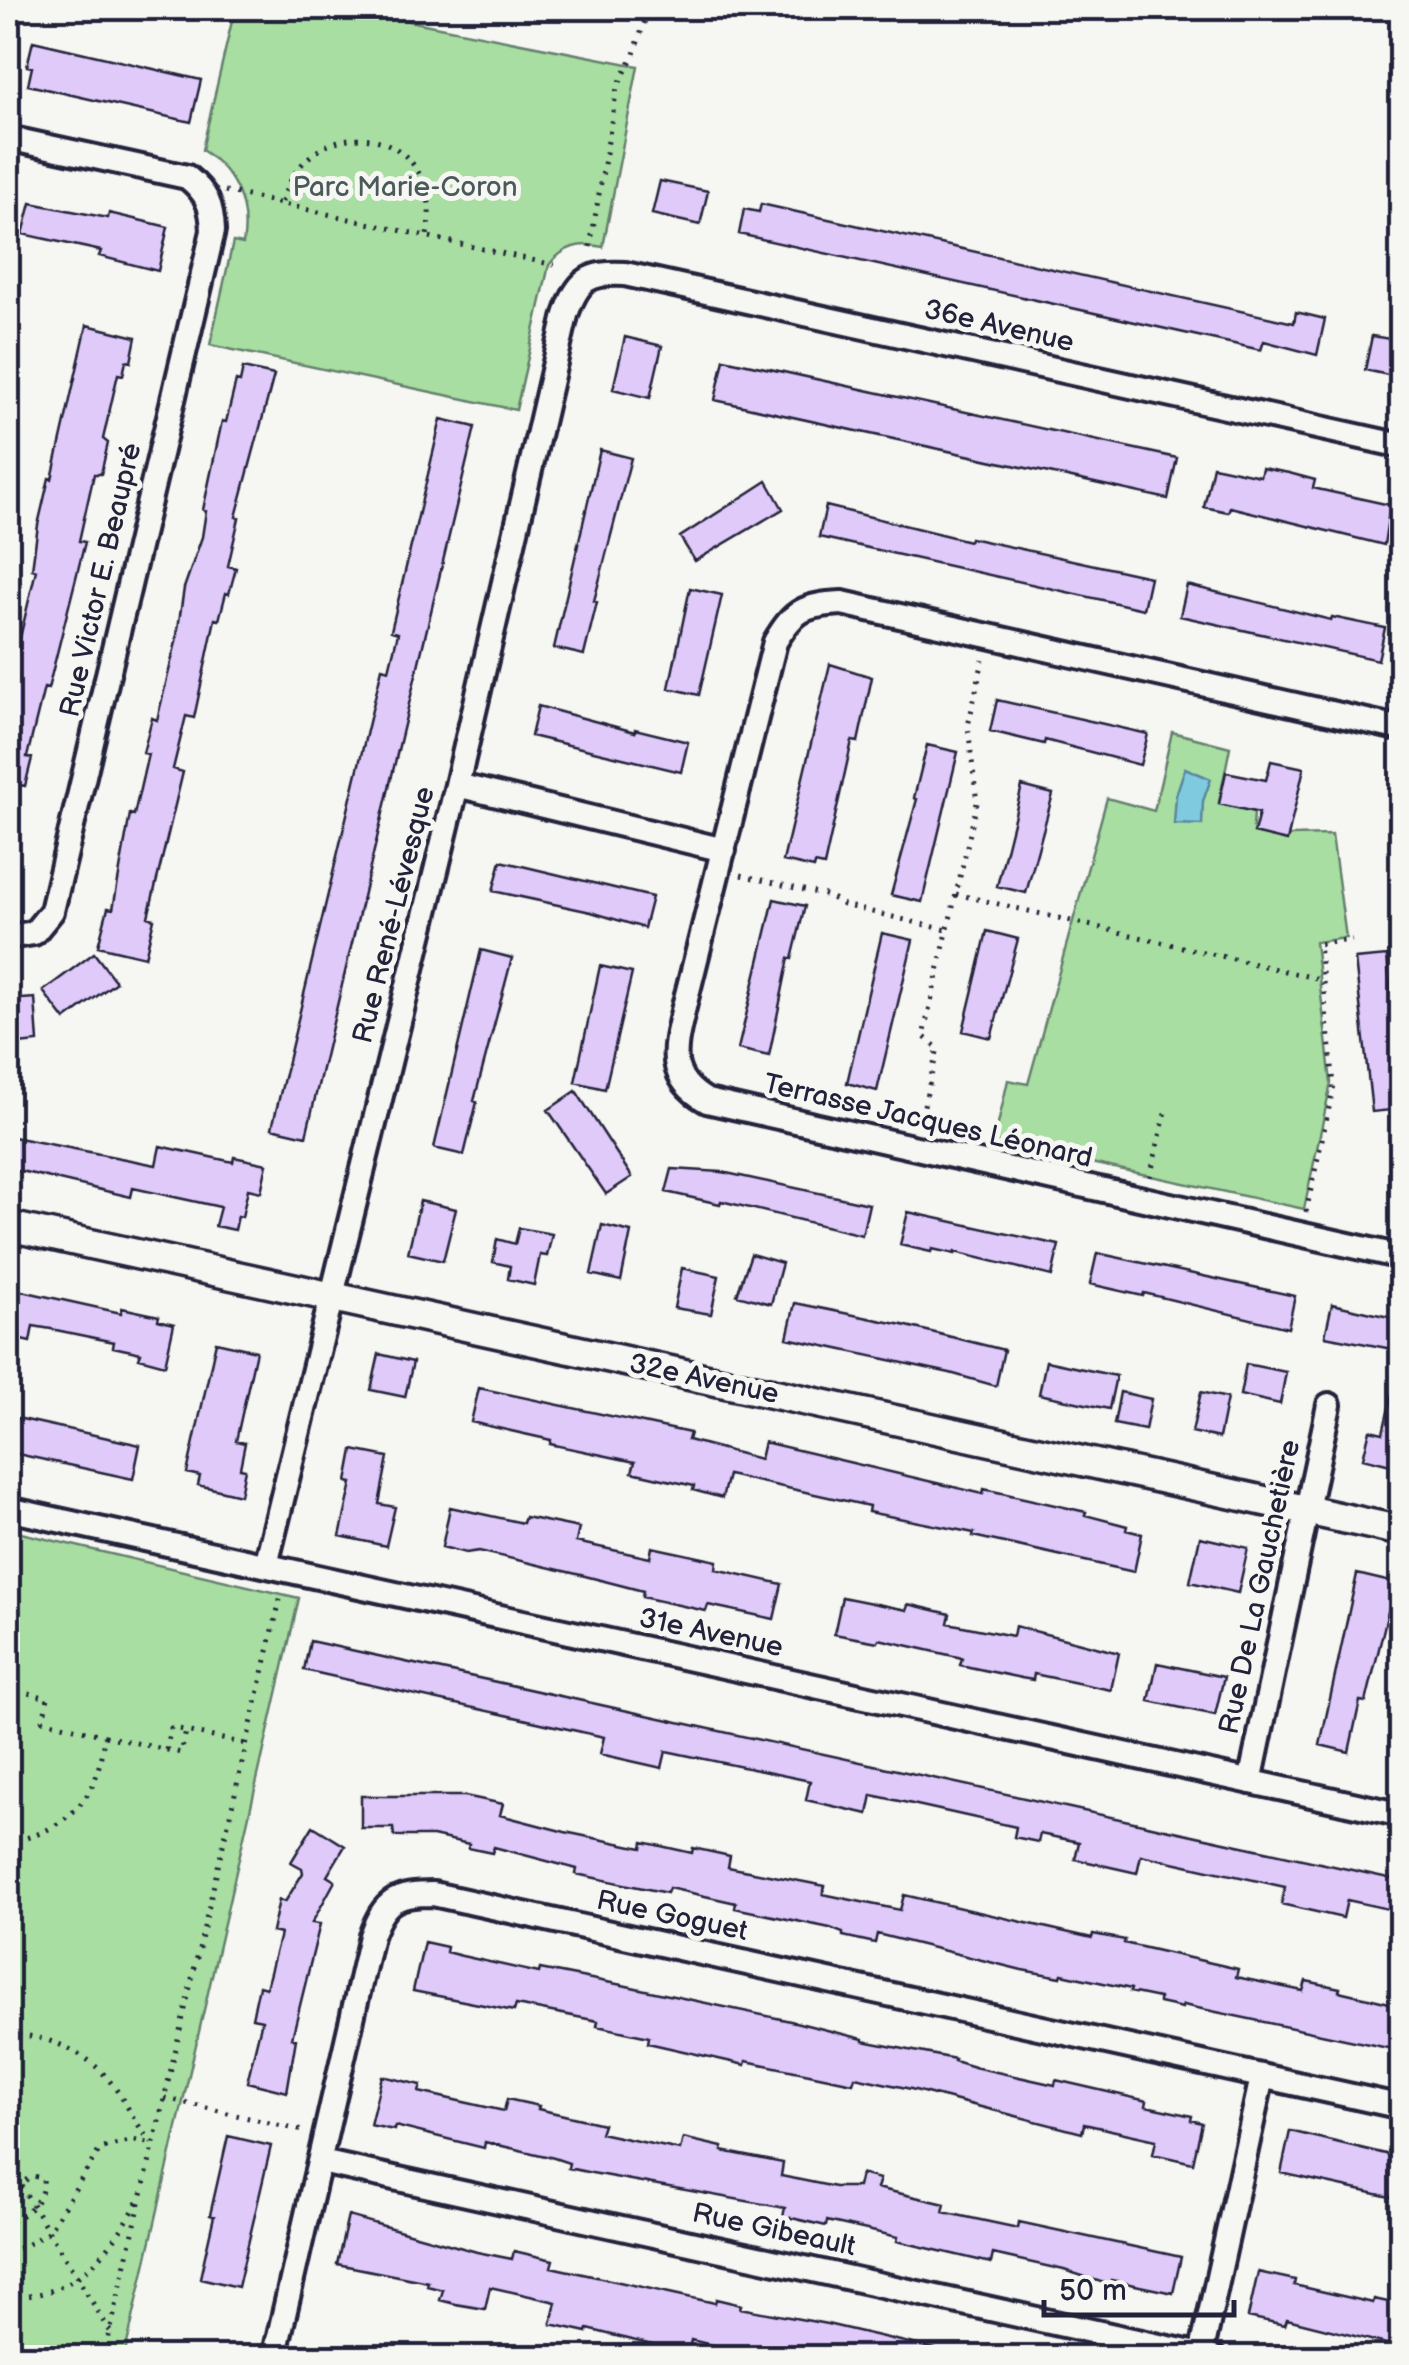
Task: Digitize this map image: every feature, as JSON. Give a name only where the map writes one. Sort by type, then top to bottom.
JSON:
[{"type":"street","points":[[8,138],[187,176],[207,198]]},
{"type":"street","name":"Rue Victor E. Beaupré","points":[[8,937],[34,933],[52,911],[204,273],[212,231],[207,198]]},
{"type":"street","name":"36e Avenue","points":[[584,281],[599,273],[625,274],[1402,446]]},
{"type":"street","name":"Rue René-Lévesque","points":[[276,1568],[331,1298],[457,785],[566,315],[584,281]]},
{"type":"street","name":"Terrasse Jacques Léonard","points":[[1402,728],[842,603],[814,605],[790,617],[775,642],[677,1038],[675,1064],[689,1091],[707,1102],[1402,1257]]},
{"type":"street","points":[[457,785],[721,860]]},
{"type":"street","name":"32e Avenue","points":[[8,1226],[1402,1531]]},
{"type":"street","name":"Rue De La Gauchetière","points":[[1250,1782],[1329,1405]]},
{"type":"street","name":"31e Avenue","points":[[8,1509],[1402,1816]]},
{"type":"street","name":"Rue Goguet","points":[[274,2358],[372,1936],[378,1918],[392,1900],[410,1894],[433,1894],[1402,2107]]},
{"type":"street","points":[[1208,2356],[1262,2076]]},
{"type":"street","name":"Rue Gibeault","points":[[322,2162],[1208,2356]]},
{"type":"path","points":[[590,248],[617,88],[634,54],[649,8]]},
{"type":"path","points":[[282,202],[293,173],[315,150],[346,139],[375,140],[400,153],[420,176],[429,203],[428,236]]},
{"type":"path","points":[[207,198],[238,192],[554,265]]},
{"type":"path","points":[[914,1148],[938,1048],[923,1036],[978,803],[968,726],[989,636]]},
{"type":"path","points":[[721,860],[829,896],[843,905],[947,930]]},
{"type":"path","points":[[956,894],[1323,980]]},
{"type":"path","points":[[1300,1234],[1334,1086],[1319,944],[1352,940]]},
{"type":"path","points":[[1144,1199],[1167,1108]]},
{"type":"path","points":[[104,2358],[246,1744],[276,1568]]},
{"type":"path","points":[[8,1688],[48,1698],[43,1720],[105,1736],[181,1753],[186,1730]]},
{"type":"path","points":[[12,1712],[17,1690]]},
{"type":"path","points":[[166,1750],[171,1728],[246,1744]]},
{"type":"path","points":[[8,1841],[27,1840],[58,1824],[81,1802],[93,1784],[105,1736]]},
{"type":"path","points":[[8,2034],[33,2035],[76,2052],[111,2082],[134,2122],[154,2144]]},
{"type":"path","points":[[165,2098],[327,2137]]},
{"type":"path","points":[[14,2122],[8,2141],[17,2154],[9,2168],[110,2332]]},
{"type":"path","points":[[8,2251],[49,2232],[100,2149],[132,2140],[154,2144]]},
{"type":"path","points":[[8,2192],[32,2176],[43,2178],[44,2186],[33,2206],[8,2222]]},
{"type":"path","points":[[8,2297],[27,2297],[77,2278],[107,2253],[142,2195]]},
{"type":"green space","name":"Parc Marie-Coron","points":[[235,8],[342,8],[638,66],[603,247],[573,247],[549,265],[516,410],[210,345],[233,242],[243,244],[245,230],[238,191],[223,168],[202,150]]},
{"type":"green space","points":[[1172,732],[1230,747],[1219,802],[1254,812],[1253,827],[1290,836],[1332,835],[1346,938],[1315,942],[1331,1083],[1304,1209],[994,1142],[1008,1080],[1028,1084],[1107,798],[1154,811]]},
{"type":"green space","points":[[8,1530],[299,1598],[124,2357],[8,2357]]},
{"type":"water","points":[[1185,768],[1211,779],[1203,801],[1202,825],[1174,824],[1176,795]]},
{"type":"building","points":[[33,41],[201,80],[191,122],[28,85],[32,67],[27,66]]},
{"type":"building","points":[[660,181],[708,191],[700,225],[652,214]]},
{"type":"building","points":[[31,203],[108,218],[109,213],[168,227],[158,271],[99,256],[101,251],[23,234]]},
{"type":"building","points":[[761,204],[1294,323],[1296,312],[1325,319],[1317,355],[1264,341],[1261,350],[739,234],[744,209],[759,212]]},
{"type":"building","points":[[87,325],[136,337],[131,362],[126,361],[123,375],[118,374],[103,439],[108,443],[101,474],[94,474],[79,541],[85,542],[27,757],[32,758],[25,786],[20,785],[15,807],[8,806],[8,689],[36,570],[32,569],[38,525]]},
{"type":"building","points":[[1372,336],[1402,341],[1402,378],[1365,370]]},
{"type":"building","points":[[625,337],[662,346],[650,398],[613,389]]},
{"type":"building","points":[[724,359],[1177,458],[1168,499],[715,400]]},
{"type":"building","points":[[243,368],[274,375],[236,517],[239,518],[228,566],[236,568],[219,620],[215,619],[194,718],[186,716],[173,769],[183,772],[148,917],[154,919],[145,957],[98,946],[108,908],[113,909],[130,814],[134,815],[148,754],[143,753],[152,718],[157,720],[184,588],[202,537],[206,511],[203,510],[222,421],[226,422]]},
{"type":"building","points":[[441,419],[475,427],[306,1136],[272,1128],[382,668],[389,670],[398,633],[391,631]]},
{"type":"building","points":[[600,450],[631,458],[584,655],[554,648]]},
{"type":"building","points":[[1213,466],[1260,476],[1262,468],[1289,473],[1315,480],[1313,488],[1390,505],[1384,545],[1230,507],[1228,512],[1204,507]]},
{"type":"building","points":[[767,481],[783,509],[695,561],[680,537]]},
{"type":"building","points":[[826,506],[969,541],[970,538],[1150,577],[1143,609],[819,537]]},
{"type":"building","points":[[1187,585],[1331,620],[1332,617],[1385,628],[1378,660],[1180,616]]},
{"type":"building","points":[[690,588],[722,595],[699,695],[669,688]]},
{"type":"building","points":[[830,664],[872,677],[858,742],[852,741],[824,866],[815,864],[814,868],[783,861]]},
{"type":"building","points":[[997,700],[1148,734],[1140,765],[1045,740],[1044,744],[990,731]]},
{"type":"building","points":[[538,706],[688,742],[681,772],[531,736]]},
{"type":"building","points":[[927,745],[958,752],[922,902],[891,895]]},
{"type":"building","points":[[1271,761],[1304,768],[1287,841],[1254,833],[1259,813],[1219,804],[1226,772],[1266,780]]},
{"type":"building","points":[[1022,786],[1053,794],[1026,893],[997,886]]},
{"type":"building","points":[[501,861],[652,897],[644,928],[493,891]]},
{"type":"building","points":[[774,899],[805,906],[792,959],[789,958],[769,1056],[738,1049]]},
{"type":"building","points":[[987,931],[1018,939],[991,1038],[963,1031]]},
{"type":"building","points":[[882,933],[913,940],[877,1091],[847,1083]]},
{"type":"building","points":[[481,950],[512,958],[474,1101],[477,1102],[464,1155],[434,1148]]},
{"type":"building","points":[[94,953],[116,982],[65,1020],[43,991]]},
{"type":"building","points":[[1387,956],[1402,1109],[1372,1112],[1355,959]]},
{"type":"building","points":[[600,966],[632,973],[605,1089],[575,1082]]},
{"type":"building","points":[[35,998],[38,1042],[8,1045],[8,1000]]},
{"type":"building","points":[[576,1091],[632,1177],[606,1194],[548,1110]]},
{"type":"building","points":[[8,1136],[156,1165],[160,1146],[233,1162],[234,1157],[267,1164],[261,1192],[248,1189],[235,1230],[215,1226],[220,1207],[133,1188],[131,1197],[8,1168]]},
{"type":"building","points":[[672,1169],[722,1172],[869,1204],[862,1235],[666,1192]]},
{"type":"building","points":[[420,1201],[456,1209],[443,1261],[408,1253]]},
{"type":"building","points":[[908,1212],[1059,1245],[1052,1276],[955,1252],[931,1252],[900,1245]]},
{"type":"building","points":[[602,1225],[631,1232],[621,1281],[591,1274]]},
{"type":"building","points":[[519,1228],[552,1234],[547,1256],[540,1255],[534,1285],[508,1279],[510,1266],[493,1262],[497,1239],[515,1244]]},
{"type":"building","points":[[1097,1253],[1295,1296],[1288,1328],[1090,1284]]},
{"type":"building","points":[[751,1254],[782,1263],[771,1304],[737,1295]]},
{"type":"building","points":[[682,1268],[719,1276],[711,1314],[674,1308]]},
{"type":"building","points":[[13,1289],[121,1313],[122,1308],[159,1316],[158,1320],[174,1324],[165,1365],[139,1358],[141,1353],[113,1347],[114,1342],[51,1329],[33,1326],[30,1342],[8,1337]]},
{"type":"building","points":[[795,1303],[1004,1350],[996,1386],[787,1338]]},
{"type":"building","points":[[1332,1304],[1402,1320],[1402,1351],[1325,1336]]},
{"type":"building","points":[[216,1342],[256,1351],[236,1441],[245,1443],[240,1495],[198,1485],[200,1476],[187,1473]]},
{"type":"building","points":[[379,1354],[413,1362],[405,1397],[371,1390]]},
{"type":"building","points":[[1046,1361],[1116,1376],[1109,1409],[1039,1394]]},
{"type":"building","points":[[1246,1364],[1286,1372],[1280,1404],[1240,1395]]},
{"type":"building","points":[[479,1388],[690,1433],[688,1440],[760,1459],[764,1442],[983,1494],[984,1489],[1086,1512],[1085,1515],[1142,1534],[1134,1572],[868,1512],[869,1506],[728,1475],[722,1498],[693,1490],[694,1486],[632,1472],[635,1462],[471,1422]]},
{"type":"building","points":[[1393,1390],[1402,1391],[1402,1468],[1363,1458],[1370,1430],[1383,1433]]},
{"type":"building","points":[[1120,1392],[1151,1399],[1145,1430],[1114,1424]]},
{"type":"building","points":[[1201,1392],[1227,1398],[1219,1438],[1192,1432]]},
{"type":"building","points":[[8,1416],[140,1445],[133,1479],[8,1452]]},
{"type":"building","points":[[353,1450],[388,1457],[379,1504],[395,1507],[386,1546],[340,1536],[352,1483],[347,1482]]},
{"type":"building","points":[[450,1507],[523,1523],[525,1517],[579,1528],[576,1542],[650,1558],[652,1547],[717,1561],[716,1569],[782,1584],[774,1619],[708,1605],[706,1611],[642,1597],[643,1591],[585,1576],[479,1551],[466,1553],[442,1547]]},
{"type":"building","points":[[1200,1537],[1248,1548],[1238,1593],[1190,1582]]},
{"type":"building","points":[[1357,1574],[1395,1583],[1366,1702],[1360,1701],[1349,1752],[1320,1745]]},
{"type":"building","points":[[842,1597],[907,1610],[908,1604],[950,1614],[948,1623],[1013,1636],[1015,1626],[1119,1653],[1111,1690],[1034,1674],[1033,1680],[1021,1678],[960,1665],[962,1658],[879,1639],[878,1642],[834,1634]]},
{"type":"building","points":[[310,1641],[1402,1881],[1402,1912],[1347,1900],[1343,1918],[1281,1904],[1285,1887],[1141,1855],[1137,1873],[1075,1859],[1079,1842],[1040,1834],[1038,1842],[1014,1837],[1016,1827],[872,1795],[868,1814],[806,1800],[810,1781],[666,1751],[662,1768],[600,1754],[604,1737],[304,1670]]},
{"type":"building","points":[[1157,1663],[1224,1677],[1215,1715],[1149,1701]]},
{"type":"building","points":[[361,1796],[465,1796],[503,1804],[500,1815],[565,1832],[642,1848],[643,1842],[692,1853],[693,1848],[730,1856],[728,1867],[825,1886],[823,1894],[900,1910],[904,1895],[1092,1938],[1093,1934],[1125,1940],[1124,1943],[1238,1969],[1236,1977],[1303,1991],[1306,1981],[1340,1988],[1339,1991],[1402,2006],[1402,2051],[1159,2003],[1159,1998],[1130,1992],[1131,1989],[1022,1970],[877,1934],[875,1943],[843,1936],[830,1928],[735,1908],[736,1903],[576,1874],[577,1869],[494,1847],[492,1853],[433,1836],[394,1836],[393,1828],[361,1828]]},
{"type":"building","points":[[313,1826],[345,1846],[327,1876],[335,1881],[312,1923],[320,1924],[292,2038],[296,2039],[287,2092],[247,2082],[262,2020],[252,2018],[259,1986],[266,1988],[280,1934],[272,1932],[279,1900],[285,1902],[303,1873],[302,1868],[291,1862]]},
{"type":"building","points":[[424,1942],[447,1947],[446,1952],[539,1973],[540,1969],[622,1985],[1055,2085],[1056,2080],[1147,2101],[1146,2106],[1192,2116],[1191,2120],[1202,2123],[1193,2163],[1153,2154],[1156,2140],[1084,2124],[1082,2133],[855,2077],[853,2083],[746,2061],[745,2065],[648,2043],[649,2037],[597,2026],[598,2021],[516,2005],[514,2011],[413,1991]]},
{"type":"building","points":[[382,2076],[421,2085],[419,2092],[504,2111],[507,2099],[539,2106],[538,2109],[603,2124],[600,2133],[680,2150],[683,2138],[722,2147],[722,2151],[783,2163],[781,2176],[835,2187],[858,2187],[861,2174],[880,2179],[877,2188],[945,2204],[943,2212],[1018,2228],[1019,2222],[1181,2257],[1173,2293],[1111,2280],[1110,2285],[993,2254],[991,2263],[897,2241],[898,2237],[783,2216],[785,2208],[568,2168],[569,2163],[554,2158],[485,2142],[484,2148],[395,2126],[394,2130],[370,2125]]},
{"type":"building","points":[[1290,2131],[1394,2156],[1392,2164],[1402,2166],[1399,2199],[1281,2173]]},
{"type":"building","points":[[228,2136],[271,2146],[238,2287],[200,2278]]},
{"type":"building","points":[[348,2216],[477,2252],[512,2259],[514,2251],[553,2260],[551,2267],[715,2303],[716,2299],[741,2305],[740,2308],[935,2349],[934,2358],[790,2358],[691,2340],[688,2354],[588,2329],[587,2332],[551,2324],[556,2302],[490,2287],[485,2309],[455,2304],[440,2300],[443,2290],[427,2286],[428,2282],[337,2264]]},
{"type":"building","points":[[1258,2272],[1295,2280],[1294,2285],[1373,2303],[1374,2299],[1402,2305],[1402,2348],[1287,2319],[1285,2325],[1248,2317]]}]
